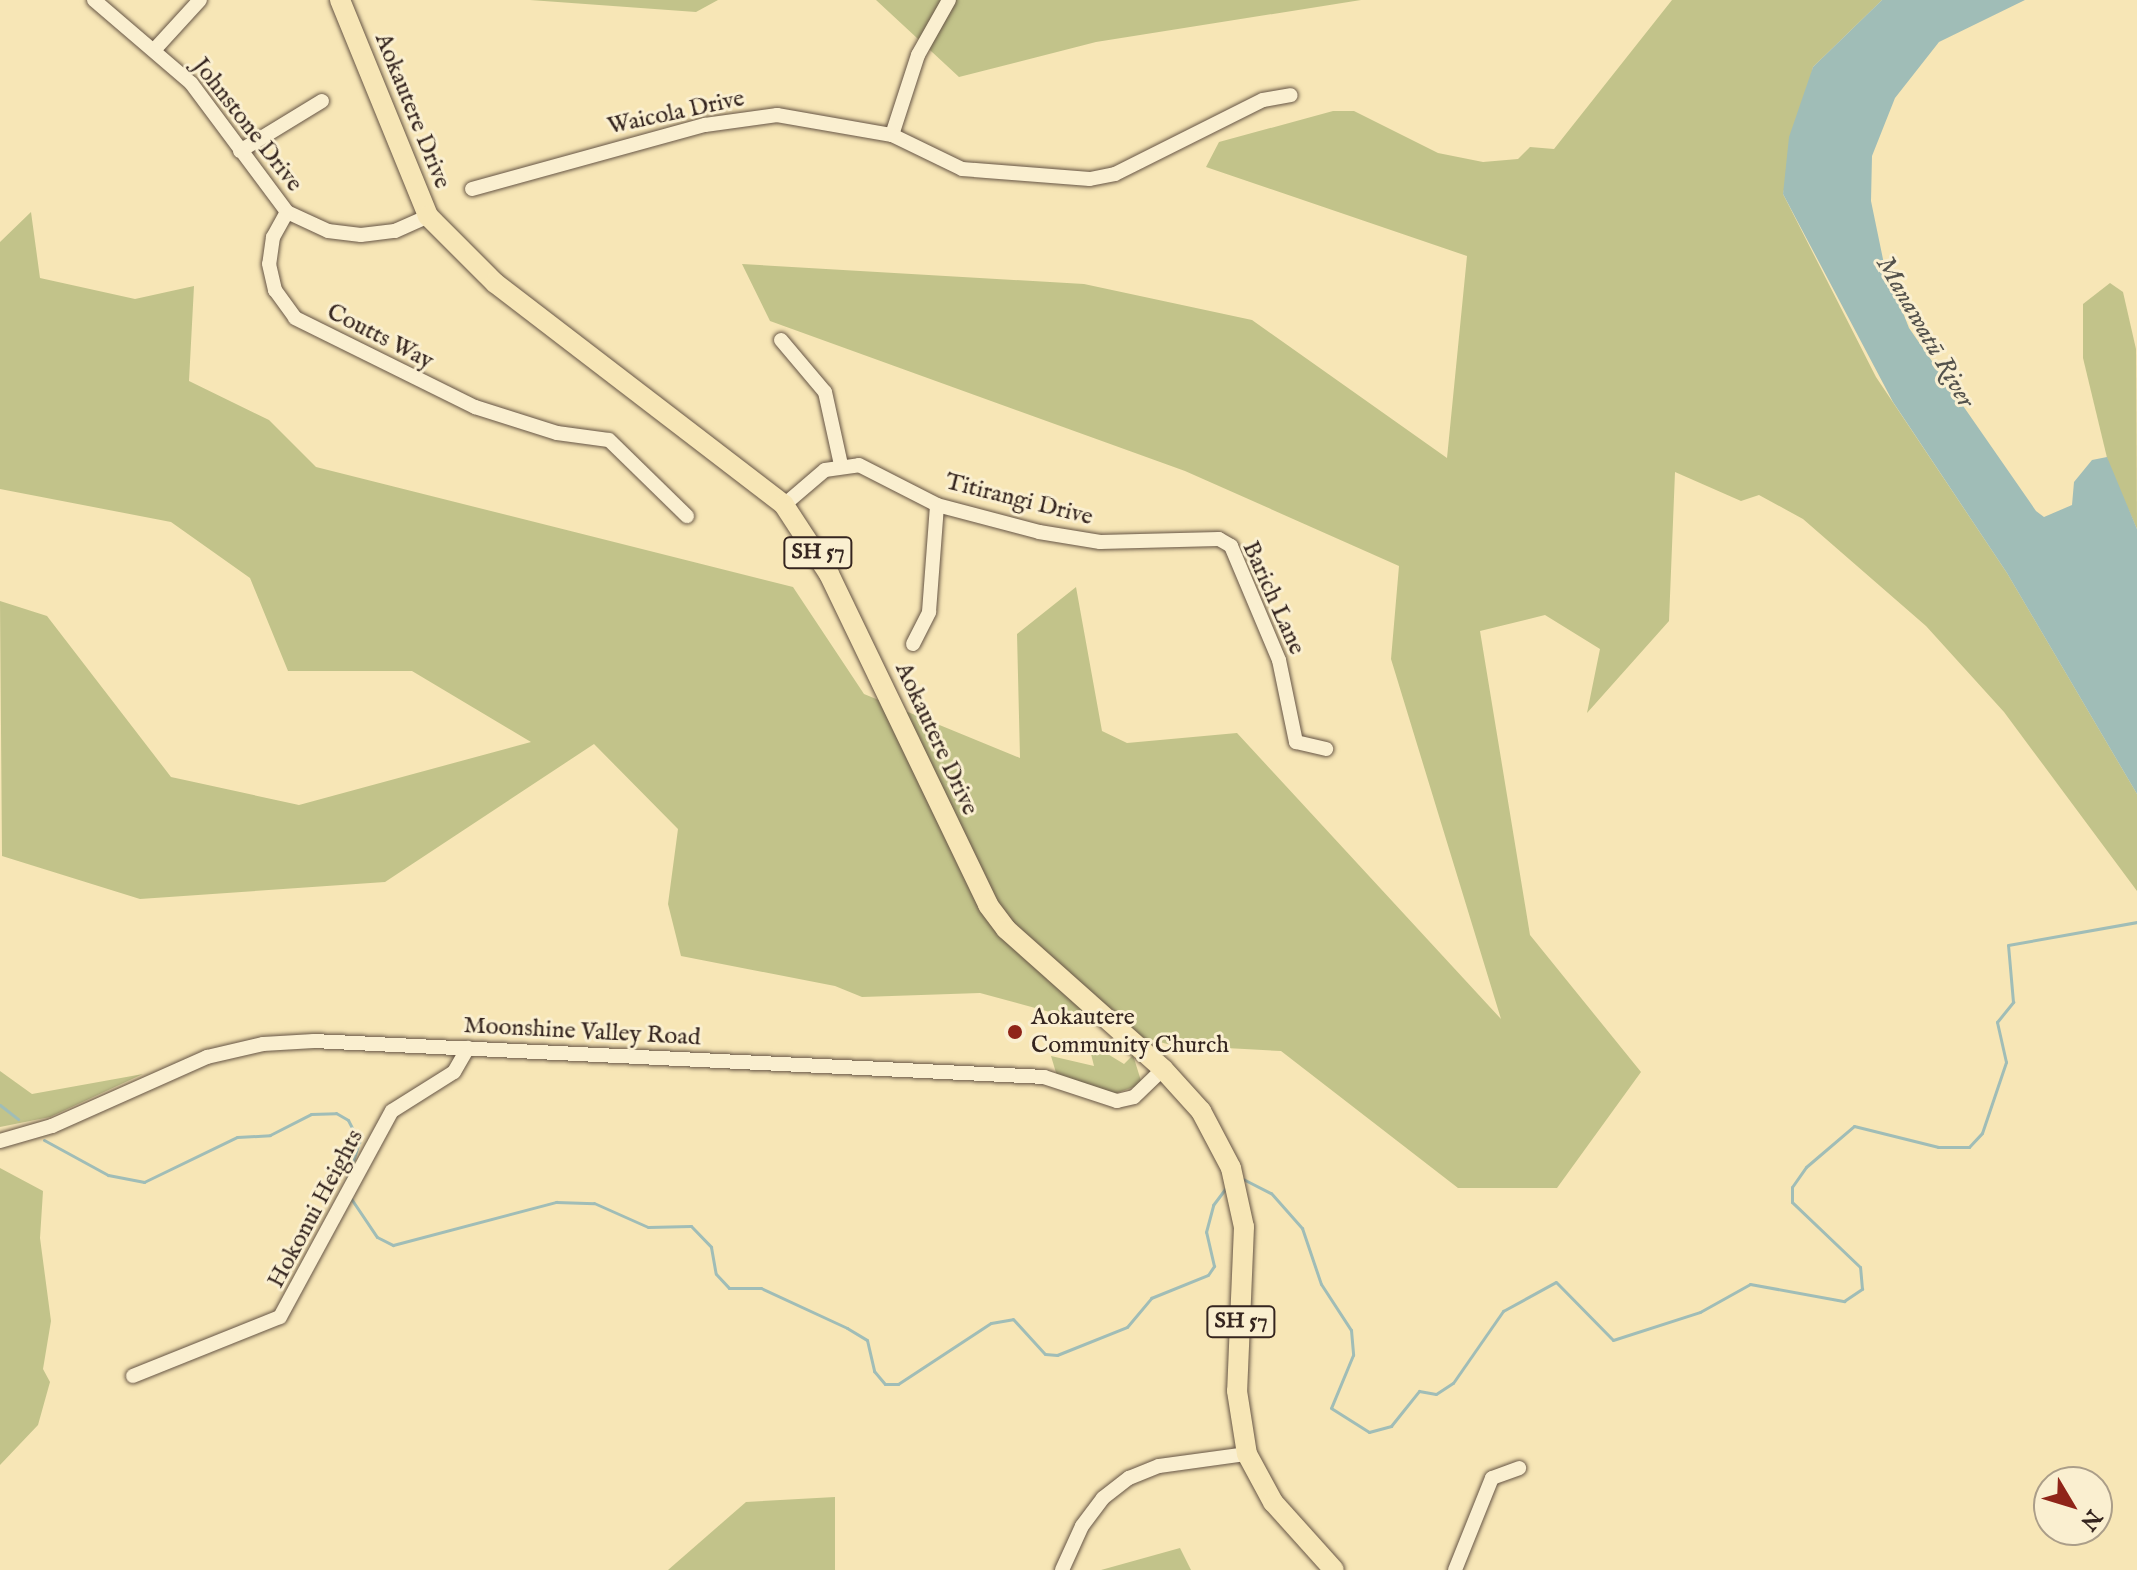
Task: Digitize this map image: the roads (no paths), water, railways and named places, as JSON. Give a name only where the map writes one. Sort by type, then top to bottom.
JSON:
[{"type":"highway","name":"Aokautere Drive","points":[[340,0],[399,156],[428,216],[495,283],[784,505],[829,574],[988,905],[1090,1008],[1163,1069],[1201,1111],[1231,1168],[1245,1248],[1237,1391],[1247,1454],[1273,1502],[1334,1570]]},
{"type":"street","name":"Johnstone Drive","points":[[94,0],[156,48],[287,212],[328,231],[361,235],[395,231],[428,216]]},
{"type":"street","points":[[156,48],[200,0]]},
{"type":"street","points":[[892,135],[918,55],[949,0]]},
{"type":"street","name":"Waicola Drive","points":[[472,189],[705,125],[777,115],[892,135],[962,169],[1090,179],[1115,174],[1263,100],[1291,95]]},
{"type":"street","points":[[240,151],[322,101]]},
{"type":"street","name":"Coutts Way","points":[[287,212],[273,237],[269,264],[275,290],[295,318],[433,389],[557,433],[598,436],[620,446],[687,516]]},
{"type":"street","points":[[781,340],[825,392],[841,465],[784,505]]},
{"type":"street","name":"Titirangi Drive","points":[[841,465],[881,472],[937,505],[1100,542],[1219,539]]},
{"type":"street","points":[[913,644],[929,612],[937,505]]},
{"type":"street","name":"Barich Lane","points":[[1219,539],[1231,546],[1279,660],[1296,742],[1326,749]]},
{"type":"street","name":"Moonshine Valley Road","points":[[0,1141],[52,1126],[207,1057],[263,1044],[468,1048],[1044,1077],[1117,1101],[1134,1097],[1163,1069]]},
{"type":"street","name":"Hokonui Heights","points":[[133,1376],[280,1317],[345,1205],[392,1111],[454,1072],[468,1048]]},
{"type":"street","points":[[1062,1570],[1082,1526],[1103,1498],[1129,1478],[1159,1466],[1247,1454]]},
{"type":"street","points":[[1455,1570],[1492,1478],[1519,1468]]},
{"type":"water","points":[[1882,0],[2025,0],[1939,42],[1895,98],[1872,156],[1871,201],[1884,264],[1909,328],[2036,511],[2044,517],[2072,505],[2074,482],[2092,460],[2107,457],[2137,529],[2137,794],[2007,573],[1893,402],[1783,194],[1789,137],[1813,67]]},
{"type":"waterway","points":[[1243,1179],[1271,1193],[1302,1228],[1321,1284],[1351,1330],[1353,1355],[1331,1408],[1369,1432],[1391,1426],[1419,1391],[1436,1394],[1453,1383],[1503,1311],[1556,1282],[1613,1340],[1700,1312],[1750,1284],[1844,1301],[1862,1289],[1860,1267],[1792,1202],[1792,1187],[1806,1167],[1854,1126],[1938,1147],[1969,1147],[1982,1133],[2006,1062],[1997,1022],[2013,1002],[2008,945],[2137,922]]},
{"type":"waterway","points":[[0,1105],[18,1119]]},
{"type":"waterway","points":[[44,1140],[108,1175],[144,1182],[237,1137],[270,1135],[311,1114],[336,1113],[348,1120],[359,1142],[346,1183]]},
{"type":"waterway","points":[[350,1197],[377,1237],[393,1245],[556,1202],[594,1203],[648,1227],[691,1226],[711,1247],[716,1274],[729,1288],[761,1288],[847,1328],[867,1340],[874,1371],[885,1384],[898,1384],[991,1323],[1013,1319],[1045,1354],[1057,1355],[1127,1327],[1151,1298],[1208,1275],[1214,1266],[1206,1232],[1213,1205],[1226,1188]]},
{"type":"place","name":"Aokautere Community Church","points":[[1015,1032]]},
{"type":"water label","name":"Manawatū River","points":[[1925,332]]}]
